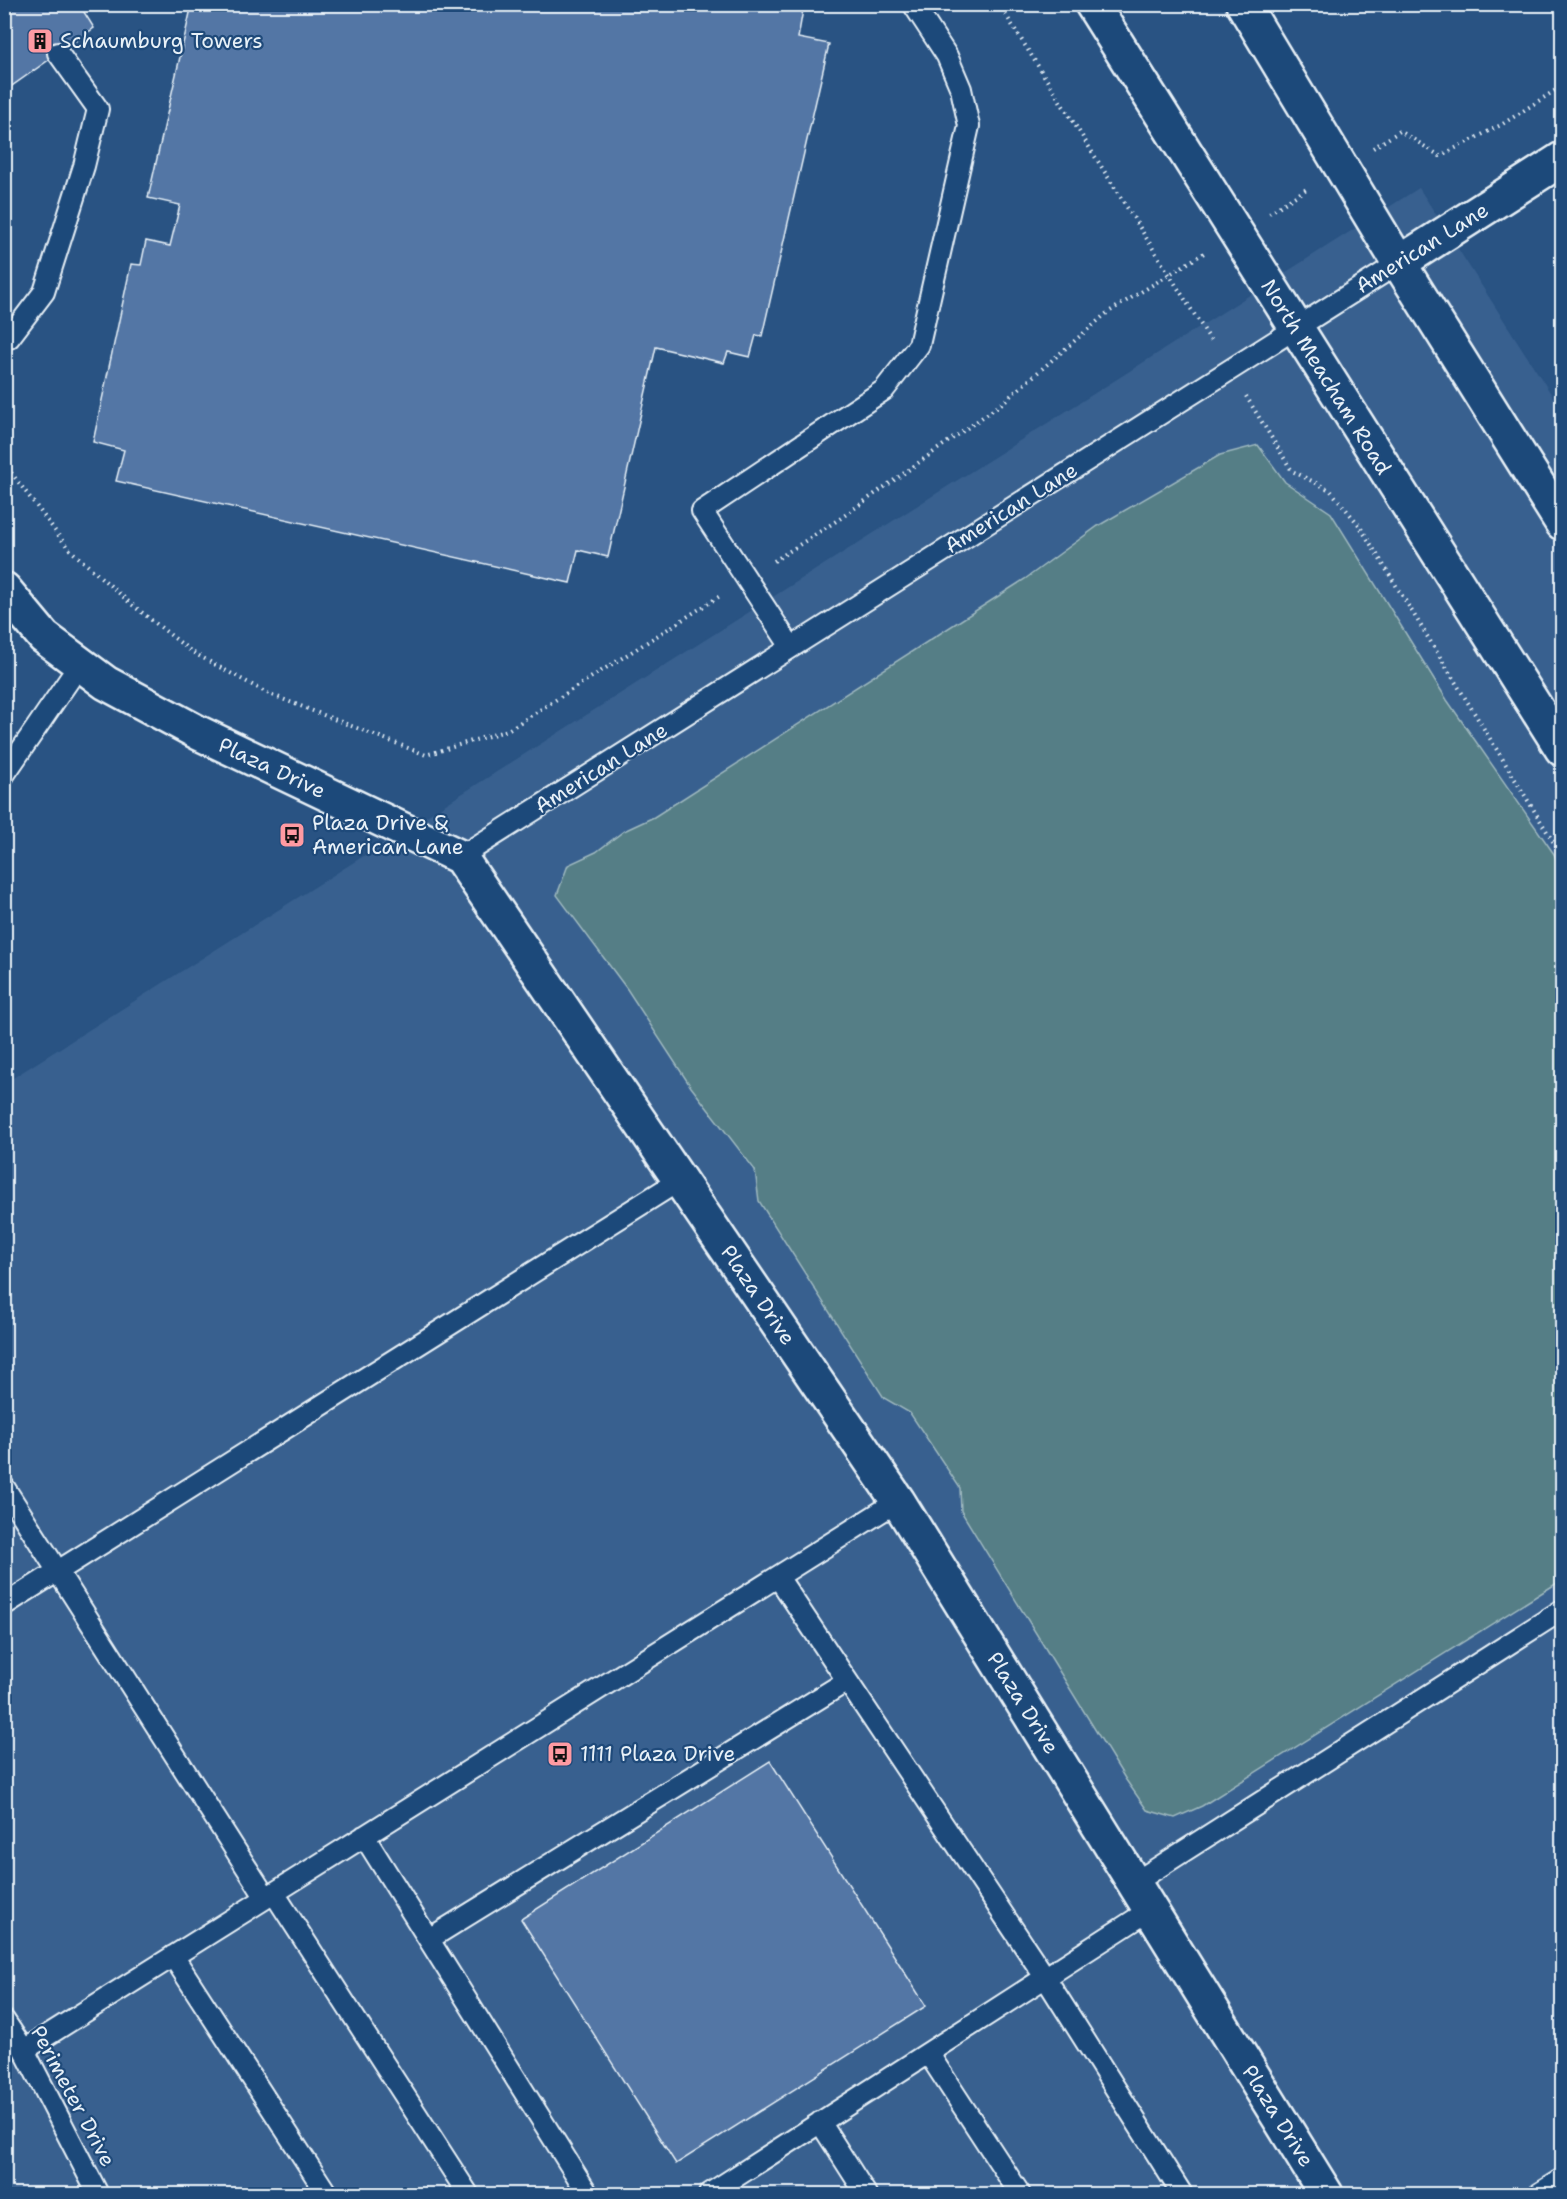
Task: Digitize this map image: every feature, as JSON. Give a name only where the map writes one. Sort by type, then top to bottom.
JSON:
[{"type":"street","name":"North Meacham Road","points":[[1092,4],[1563,749]]},
{"type":"street","points":[[1243,4],[1399,263],[1563,523]]},
{"type":"street","name":"American Lane","points":[[1399,263],[1563,159]]},
{"type":"street","name":"Plaza Drive","points":[[4,589],[44,637],[106,683],[199,733],[460,857],[898,1501],[1326,2194]]},
{"type":"lane","points":[[791,647],[702,511],[884,390],[919,345],[969,126],[961,89],[956,78],[946,57],[913,4]]},
{"type":"lane","points":[[6,337],[44,292],[84,166],[98,109],[58,53]]},
{"type":"lane","name":"American Lane","points":[[460,857],[1399,263]]},
{"type":"lane","points":[[4,775],[80,664]]},
{"type":"lane","points":[[4,1605],[680,1179]]},
{"type":"lane","points":[[4,1487],[468,2194]]},
{"type":"lane","points":[[24,2050],[898,1501]]},
{"type":"lane","points":[[778,1577],[1045,1977],[1182,2194]]},
{"type":"lane","points":[[709,2194],[733,2188],[820,2122],[1045,1977],[1142,1896],[1563,1610]]},
{"type":"lane","points":[[429,1939],[847,1681]]},
{"type":"lane","points":[[364,1836],[588,2194]]},
{"type":"lane","points":[[173,1956],[327,2194]]},
{"type":"lane","name":"Perimeter Drive","points":[[4,2020],[24,2050],[98,2194]]},
{"type":"lane","points":[[928,2053],[1020,2194]]},
{"type":"lane","points":[[820,2122],[866,2194]]},
{"type":"lane","points":[[1538,2194],[1563,2179]]},
{"type":"path","points":[[4,464],[68,548],[129,603],[192,652],[267,693],[426,755],[508,730],[841,518],[1001,404],[1107,313],[1169,274],[999,4]]},
{"type":"path","points":[[1400,131],[1440,156],[1501,125],[1563,86]]},
{"type":"path","points":[[1280,206],[1316,183]]},
{"type":"path","points":[[1292,471],[1330,490],[1359,525],[1563,856]]},
{"type":"shaded area","points":[[1419,188],[1562,411],[1562,2194],[5,2194],[5,1083]]},
{"type":"green space","points":[[1258,445],[1285,482],[1331,513],[1447,700],[1554,854],[1562,871],[1562,1580],[1202,1806],[1175,1818],[1147,1810],[1126,1780],[961,1511],[960,1488],[910,1413],[884,1398],[759,1201],[755,1170],[691,1087],[627,989],[557,895],[568,865],[596,852],[624,831],[654,817],[1025,579],[1098,526],[1220,455]]},
{"type":"building","name":"Schaumburg Towers","points":[[4,4],[79,4],[94,28],[6,90]]},
{"type":"building","points":[[192,4],[804,4],[798,38],[829,44],[762,336],[756,335],[750,357],[728,352],[724,363],[656,347],[608,557],[578,550],[570,583],[116,481],[124,450],[93,442],[131,264],[141,265],[146,241],[170,246],[180,205],[148,198]]},
{"type":"building","points":[[770,1761],[926,2006],[676,2164],[521,1919]]},
{"type":"place","name":"Schaumburg Towers","points":[[40,41]]},
{"type":"place","name":"Plaza Drive & American Lane","points":[[292,835]]},
{"type":"place","name":"1111 Plaza Drive","points":[[560,1754]]}]
